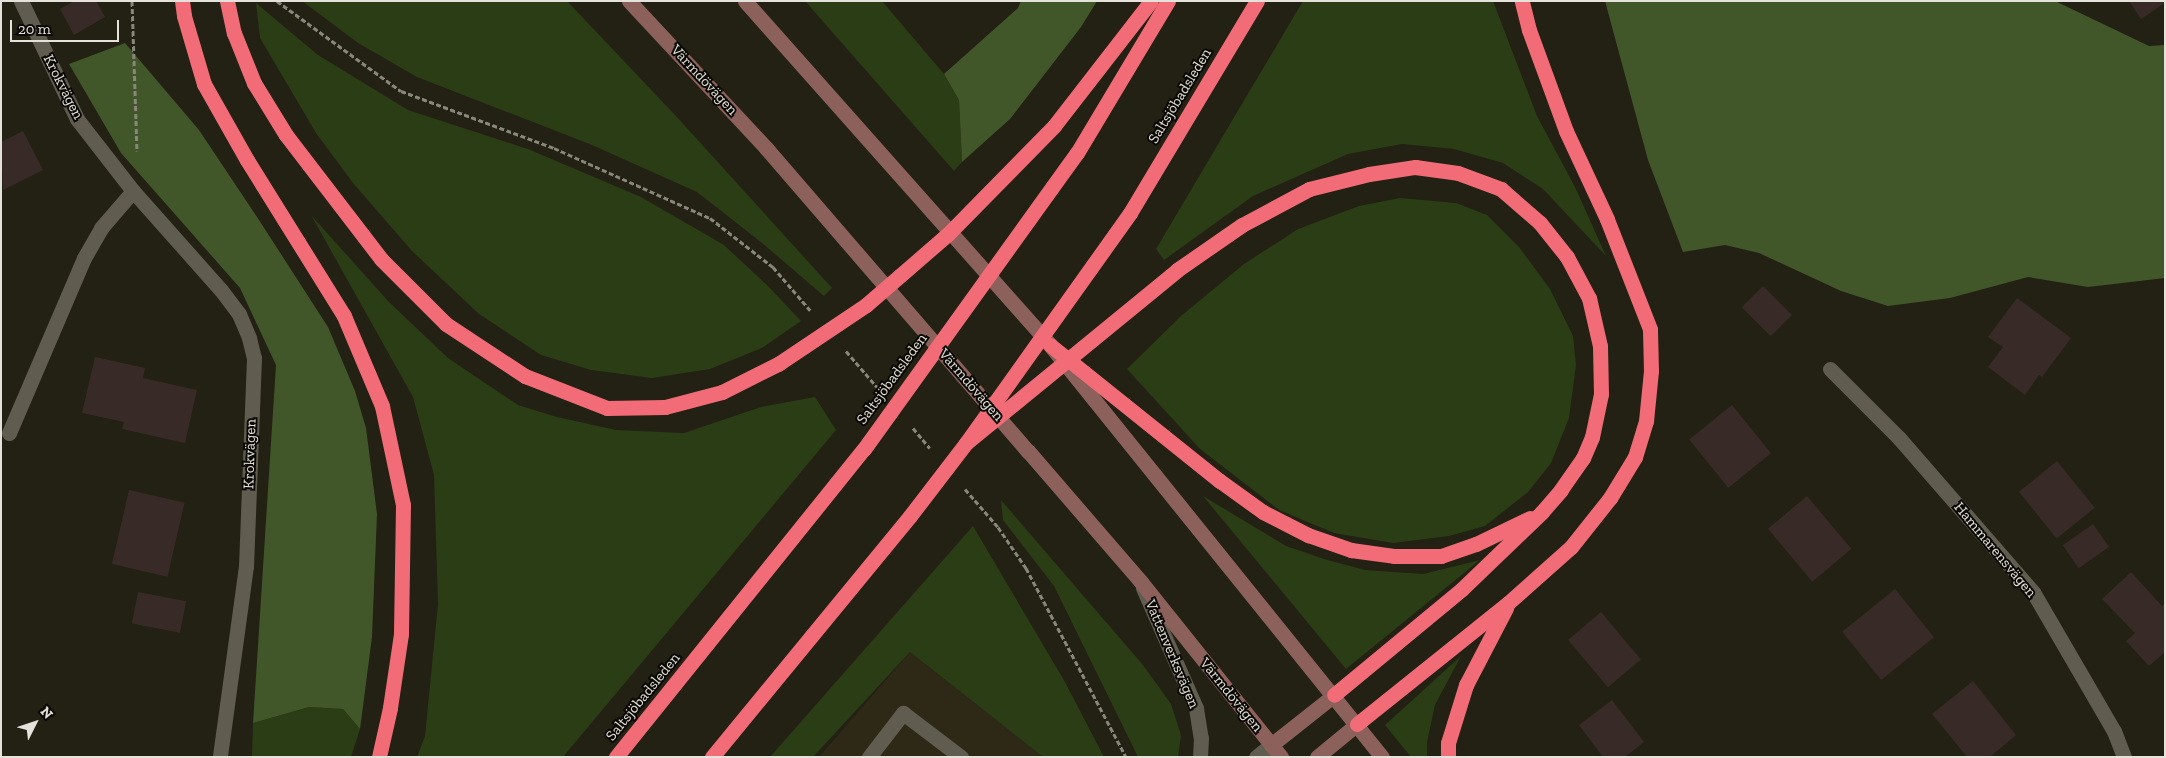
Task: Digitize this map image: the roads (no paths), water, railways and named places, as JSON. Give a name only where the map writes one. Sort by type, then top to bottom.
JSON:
[{"type":"highway","points":[[182,1],[184,16],[204,84],[248,160],[344,316],[382,406],[403,505],[401,634],[390,708],[379,757]]},
{"type":"highway","points":[[227,1],[234,33],[254,83],[286,135],[380,259],[446,324],[525,376],[607,408],[666,407],[722,392],[778,364],[866,305],[948,234],[1054,126],[1152,1]]},
{"type":"highway","name":"Saltsjöbadsleden","points":[[616,757],[864,449],[1077,153],[1168,1]]},
{"type":"highway","name":"Saltsjöbadsleden","points":[[712,757],[910,516],[966,443],[1130,213],[1257,1]]},
{"type":"highway","points":[[1357,724],[1508,603],[1571,547],[1610,498],[1635,457],[1646,421],[1651,371],[1650,329],[1607,219],[1566,131],[1529,30],[1522,1]]},
{"type":"highway","points":[[966,443],[1177,270],[1242,224],[1309,189],[1369,174],[1415,167],[1458,173],[1501,189],[1540,222],[1567,257],[1589,298],[1600,346],[1601,394],[1592,437],[1583,458],[1561,490],[1542,512],[1462,589],[1334,694]]},
{"type":"highway","points":[[1050,345],[1213,475],[1263,512],[1308,535],[1351,550],[1394,556],[1442,556],[1476,544],[1542,512]]},
{"type":"highway","points":[[1448,757],[1448,743],[1466,685],[1508,603]]},
{"type":"main road","name":"Värmdövägen","points":[[629,1],[766,148],[1141,582],[1281,757]]},
{"type":"main road","points":[[745,1],[1050,345],[1334,694],[1382,757]]},
{"type":"main road","points":[[1271,744],[1334,694]]},
{"type":"main road","points":[[1316,757],[1357,724]]},
{"type":"street","name":"Krokvägen","points":[[21,1],[77,119],[135,194],[221,290],[239,314],[254,358],[246,566],[220,757]]},
{"type":"street","points":[[9,433],[84,258],[101,228],[135,194]]},
{"type":"street","name":"Hammarensvägen","points":[[1830,368],[1899,438],[2033,592],[2114,731],[2124,757]]},
{"type":"street","name":"Vattenverksvägen","points":[[1141,582],[1196,708],[1202,738],[1200,757]]},
{"type":"street","points":[[869,757],[903,713],[961,757]]},
{"type":"street","points":[[1256,757],[1271,744]]}]
